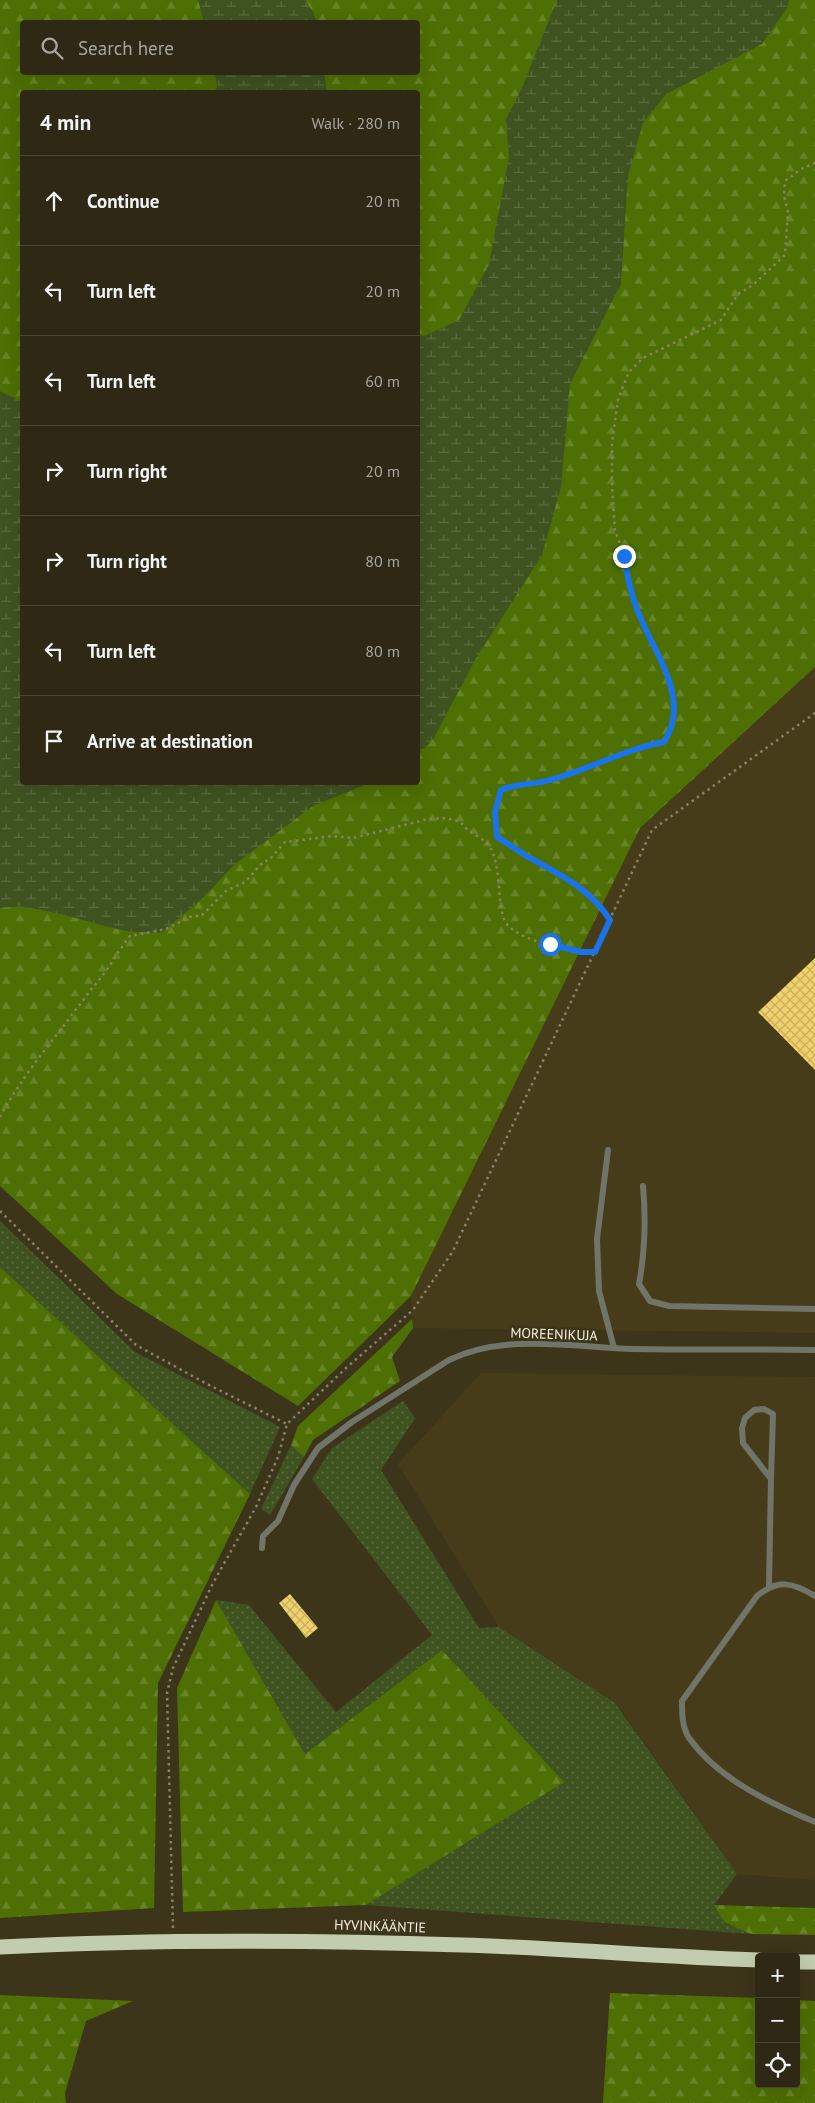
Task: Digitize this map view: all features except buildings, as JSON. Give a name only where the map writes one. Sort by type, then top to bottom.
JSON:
[{"type":"highway","name":"HYVINKÄÄNTIE","points":[[0,1947],[174,1940],[324,1941],[464,1945],[755,1960]]},
{"type":"highway","points":[[800,1962],[815,1962]]},
{"type":"lane","points":[[608,1150],[597,1239],[599,1291],[614,1348]]},
{"type":"lane","points":[[643,1186],[646,1215],[644,1259],[640,1284],[650,1301],[669,1306],[815,1309]]},
{"type":"lane","name":"MOREENIKUJA","points":[[262,1548],[263,1536],[278,1521],[294,1485],[318,1448],[352,1422],[449,1360],[465,1352],[508,1343],[614,1348],[815,1350]]},
{"type":"lane","points":[[770,1586],[772,1479],[773,1414],[764,1409],[754,1410],[745,1418],[742,1428],[743,1443],[772,1479]]},
{"type":"lane","points":[[815,1596],[788,1584],[770,1586],[757,1596],[682,1701],[682,1717],[688,1737],[715,1766],[777,1806],[815,1822]]},
{"type":"path","points":[[610,920],[602,907],[573,881],[533,860],[497,837],[496,801],[501,790],[511,786],[550,780],[585,770],[650,745],[664,742],[672,730],[674,712],[672,690],[660,656],[648,635],[634,603],[624,556],[615,530],[612,487],[612,443],[618,398],[629,372],[643,358],[721,320],[738,294],[753,286],[785,255],[788,212],[784,196],[785,181],[801,168],[815,164]]},
{"type":"path","points":[[174,1940],[167,1693],[173,1668],[213,1583],[256,1507],[278,1457],[287,1424],[346,1368],[413,1310],[453,1251],[652,830],[815,712]]},
{"type":"path","points":[[0,1117],[14,1091],[27,1077],[92,988],[102,978],[109,963],[130,936],[166,929],[192,916],[201,916],[226,891],[245,882],[285,842],[333,836],[353,838],[428,819],[446,818],[461,822],[464,828],[490,846],[499,884],[504,920],[511,928],[539,942],[581,952],[595,952]]},
{"type":"path","points":[[0,1212],[136,1345],[206,1384],[287,1424]]},
{"type":"shaded area","points":[[815,667],[815,1333],[413,1328],[411,1296],[640,828]]},
{"type":"shaded area","points":[[481,1373],[815,1377],[815,1880],[737,1874],[617,1704],[499,1627],[398,1464]]},
{"type":"green space","points":[[0,0],[815,0],[815,667],[640,828],[411,1296],[298,1406],[117,1294],[0,1186]]},
{"type":"green space","points":[[198,0],[305,0],[316,20],[203,20]]},
{"type":"green space","points":[[557,0],[789,0],[787,8],[762,44],[666,94],[643,123],[628,176],[621,284],[570,384],[561,487],[542,555],[475,660],[434,738],[420,752],[420,335],[424,336],[459,320],[489,264],[509,157],[506,119],[522,88]]},
{"type":"green space","points":[[215,75],[324,75],[327,90],[216,90]]},
{"type":"green space","points":[[0,391],[20,401],[20,785],[365,785],[313,806],[234,865],[203,898],[161,933],[123,930],[43,910],[13,907],[0,908]]},
{"type":"green space","points":[[0,1221],[135,1352],[280,1427],[250,1494],[0,1267]]},
{"type":"green space","points":[[0,1267],[250,1494],[158,1683],[154,1908],[0,1918]]},
{"type":"green space","points":[[412,1319],[413,1328],[392,1357],[400,1381],[313,1440],[304,1457],[291,1445],[298,1426]]},
{"type":"green space","points":[[403,1401],[415,1418],[381,1470],[479,1628],[499,1627],[615,1703],[737,1874],[714,1905],[724,1922],[751,1934],[366,1905],[563,1782],[442,1650],[305,1754],[216,1600],[249,1605],[336,1712],[432,1635],[312,1479],[332,1448]]},
{"type":"green space","points":[[291,1445],[304,1457],[270,1515],[261,1509]]},
{"type":"green space","points":[[216,1600],[305,1754],[442,1650],[564,1782],[366,1905],[183,1912],[177,1688]]},
{"type":"green space","points":[[714,1905],[815,1908],[815,1935],[751,1934],[724,1922]]},
{"type":"green space","points":[[610,1993],[755,1998],[755,2088],[800,2088],[800,2000],[815,2001],[815,2103],[603,2103]]},
{"type":"green space","points":[[0,1995],[133,2001],[86,2021],[65,2093],[66,2103],[0,2103]]},
{"type":"route","points":[[550,944],[581,952],[595,952],[610,920],[602,907],[573,881],[533,860],[497,837],[495,824],[496,801],[501,790],[511,786],[550,780],[585,770],[650,745],[664,742],[672,730],[674,712],[672,690],[660,656],[648,635],[629,586],[624,556]]}]
